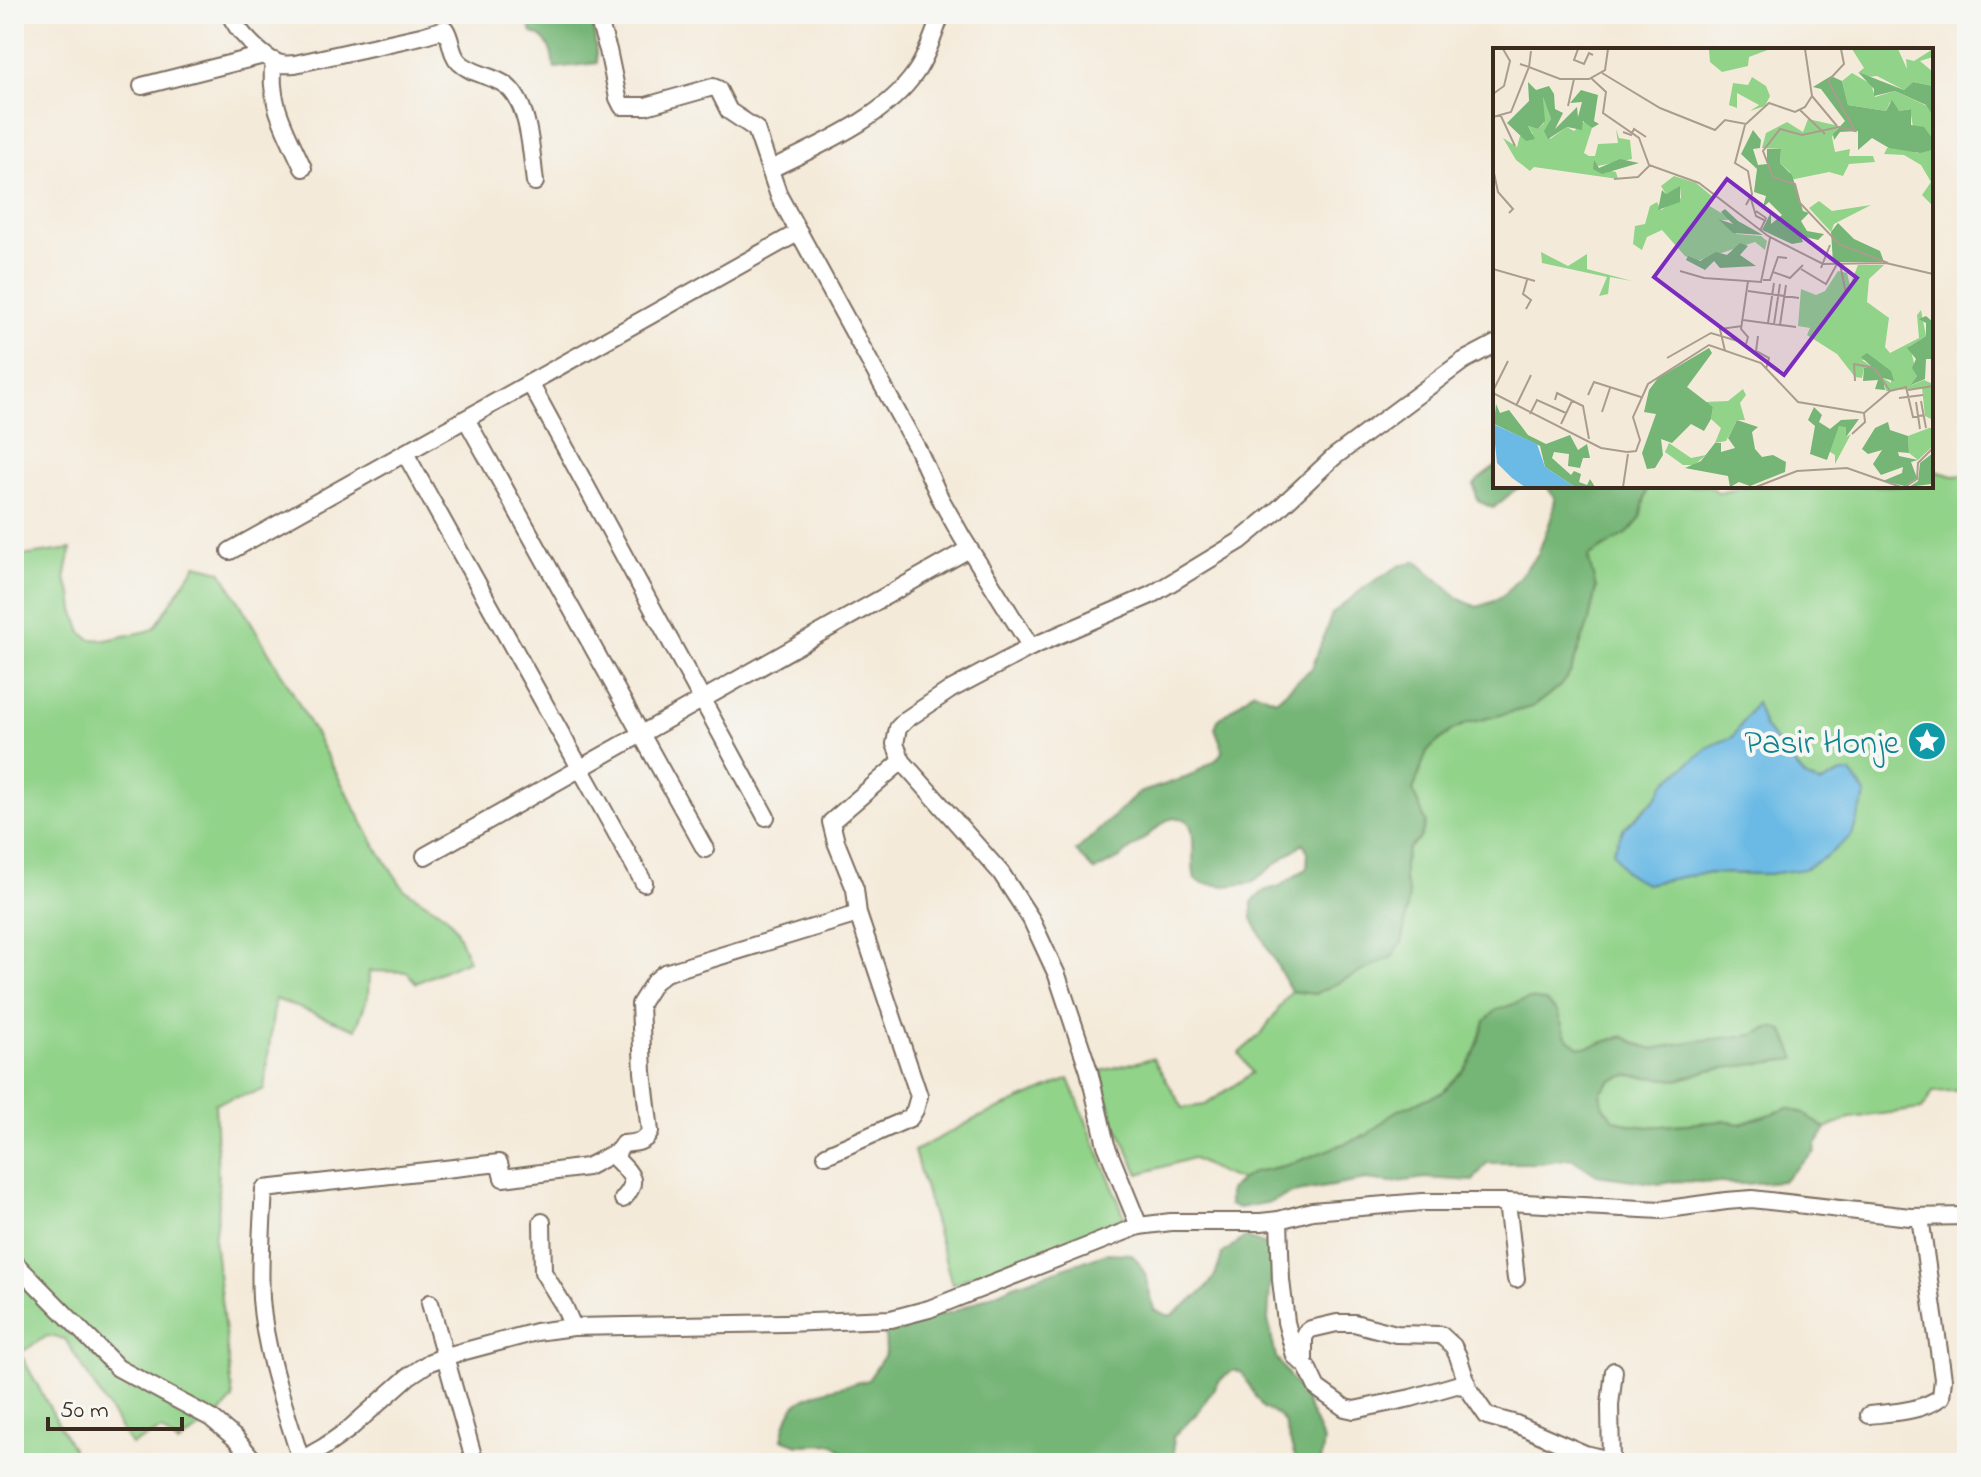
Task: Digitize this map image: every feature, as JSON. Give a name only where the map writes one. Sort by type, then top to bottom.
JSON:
[{"type":"street","points":[[230,14],[239,29],[269,58],[283,64],[295,64],[445,29],[458,62],[496,79],[515,95],[526,123],[535,182]]},
{"type":"street","points":[[771,169],[839,135],[897,93],[917,71],[941,14]]},
{"type":"street","points":[[600,25],[622,106],[646,106],[713,87],[729,111],[756,129],[779,196],[911,436],[940,498],[1031,647]]},
{"type":"street","points":[[142,86],[269,58]]},
{"type":"street","points":[[269,58],[276,107],[303,168]]},
{"type":"street","points":[[230,551],[799,232]]},
{"type":"street","points":[[1139,1226],[1106,1145],[1089,1071],[1057,975],[1031,919],[1001,873],[902,761],[895,744],[898,728],[950,690],[1031,647],[1151,595],[1240,541],[1334,457],[1463,361],[1493,345]]},
{"type":"street","points":[[530,383],[766,817]]},
{"type":"street","points":[[466,419],[705,849]]},
{"type":"street","points":[[405,453],[644,883]]},
{"type":"street","points":[[425,856],[969,549]]},
{"type":"street","points":[[826,1155],[910,1118],[919,1096],[858,914],[855,889],[831,822],[902,761]]},
{"type":"street","points":[[623,1199],[631,1191],[633,1182],[629,1171],[616,1159],[618,1151],[623,1144],[640,1142],[650,1132],[640,1004],[654,982],[665,973],[858,914]]},
{"type":"street","points":[[618,1151],[587,1167],[503,1178],[499,1163],[264,1189],[261,1302],[274,1371],[298,1462],[348,1430],[409,1376],[430,1362],[445,1357],[536,1332],[573,1327],[891,1319],[929,1309],[1139,1226],[1171,1222],[1279,1220],[1312,1211],[1422,1202],[1507,1202],[1661,1210],[1752,1199],[1866,1213],[1967,1216]]},
{"type":"street","points":[[1507,1202],[1516,1279]]},
{"type":"street","points":[[1869,1415],[1917,1409],[1941,1397],[1943,1379],[1920,1217]]},
{"type":"street","points":[[1279,1220],[1286,1322],[1295,1356],[1304,1362]]},
{"type":"street","points":[[542,1222],[543,1272],[573,1327]]},
{"type":"street","points":[[14,1262],[118,1368],[211,1418],[236,1439],[256,1463]]},
{"type":"street","points":[[430,1303],[475,1463]]},
{"type":"street","points":[[1469,1390],[1458,1356],[1441,1335],[1396,1334],[1354,1323],[1337,1323],[1311,1329],[1304,1338],[1304,1362],[1317,1388],[1348,1409],[1364,1408],[1456,1385],[1465,1386],[1493,1419],[1516,1424],[1611,1462],[1610,1405],[1614,1371]]},
{"type":"green space","points":[[525,14],[603,14],[593,22],[597,63],[555,68],[549,46],[543,38],[532,33]]},
{"type":"green space","points":[[1493,468],[1493,488],[1518,488],[1493,508],[1478,501],[1474,485]]},
{"type":"green space","points":[[1933,471],[1954,476],[1967,475],[1967,1090],[1933,1092],[1922,1109],[1850,1118],[1826,1129],[1789,1108],[1740,1124],[1723,1121],[1648,1127],[1631,1125],[1614,1119],[1603,1107],[1601,1091],[1611,1080],[1628,1075],[1678,1080],[1709,1070],[1795,1059],[1769,1028],[1753,1035],[1653,1049],[1622,1036],[1589,1047],[1579,1047],[1566,1037],[1556,1012],[1545,1001],[1485,1021],[1474,1054],[1465,1069],[1443,1092],[1396,1111],[1367,1135],[1288,1165],[1254,1172],[1240,1180],[1192,1158],[1139,1174],[1112,1116],[1101,1071],[1153,1058],[1183,1108],[1205,1105],[1252,1073],[1239,1053],[1261,1034],[1291,991],[1315,994],[1409,896],[1404,880],[1404,864],[1408,849],[1420,838],[1426,823],[1413,791],[1427,751],[1452,730],[1532,707],[1559,687],[1570,673],[1589,621],[1596,588],[1588,557],[1629,532],[1640,519],[1647,488],[1713,488],[1719,493],[1740,488],[1933,488]],"holes":[[[1756,703],[1764,727],[1805,777],[1820,784],[1842,773],[1769,874],[1702,873],[1645,884],[1624,828],[1710,746],[1733,737]]]},
{"type":"green space","points":[[1548,488],[1647,488],[1640,519],[1629,532],[1588,557],[1596,588],[1589,621],[1570,673],[1559,687],[1532,707],[1452,730],[1427,751],[1413,791],[1426,823],[1420,838],[1408,849],[1404,864],[1404,880],[1409,895],[1402,943],[1392,957],[1315,994],[1291,991],[1252,919],[1252,902],[1264,891],[1280,886],[1307,868],[1308,852],[1303,843],[1251,883],[1226,886],[1195,879],[1191,827],[1179,818],[1167,820],[1120,858],[1094,871],[1076,851],[1139,793],[1188,777],[1217,759],[1222,752],[1215,728],[1218,720],[1254,691],[1276,700],[1312,668],[1332,614],[1365,587],[1399,566],[1416,561],[1461,600],[1477,607],[1506,593],[1538,554],[1555,499]]},
{"type":"green space","points":[[71,549],[65,579],[82,633],[90,639],[106,640],[148,631],[155,627],[196,565],[221,571],[293,693],[376,847],[404,889],[447,916],[456,929],[468,960],[416,983],[407,972],[369,971],[368,996],[356,1029],[275,999],[264,1090],[215,1103],[219,1205],[214,1239],[233,1399],[219,1415],[178,1444],[161,1430],[131,1445],[65,1339],[47,1336],[20,1353],[80,1463],[14,1463],[14,557]]},
{"type":"green space","points":[[1528,999],[1545,1001],[1557,1012],[1566,1037],[1579,1047],[1589,1047],[1623,1036],[1653,1049],[1753,1035],[1777,1028],[1784,1032],[1796,1059],[1709,1070],[1678,1080],[1628,1075],[1611,1080],[1601,1091],[1603,1107],[1614,1119],[1648,1127],[1723,1121],[1740,1124],[1789,1108],[1826,1129],[1816,1144],[1815,1152],[1782,1181],[1743,1184],[1677,1181],[1661,1184],[1597,1175],[1571,1158],[1540,1163],[1487,1163],[1473,1181],[1425,1178],[1391,1183],[1366,1180],[1292,1193],[1271,1202],[1239,1208],[1229,1205],[1229,1191],[1254,1172],[1288,1165],[1367,1135],[1396,1111],[1443,1092],[1465,1069],[1474,1054],[1485,1021],[1496,1010]]},
{"type":"green space","points":[[1069,1079],[1125,1217],[952,1284],[914,1151],[975,1119]]},
{"type":"green space","points":[[1245,1237],[1268,1246],[1275,1260],[1268,1320],[1276,1357],[1303,1396],[1324,1441],[1321,1463],[1297,1463],[1284,1422],[1278,1415],[1263,1408],[1241,1372],[1233,1370],[1218,1382],[1198,1412],[1173,1437],[1175,1463],[847,1463],[846,1454],[833,1444],[798,1445],[782,1439],[788,1416],[798,1403],[816,1393],[868,1380],[886,1353],[885,1328],[953,1312],[1014,1285],[1107,1253],[1131,1254],[1137,1260],[1145,1274],[1154,1310],[1170,1316],[1204,1291],[1219,1266],[1222,1254]]},
{"type":"water","points":[[1756,702],[1764,727],[1805,777],[1820,784],[1842,773],[1851,773],[1866,794],[1852,835],[1826,857],[1804,869],[1769,874],[1702,873],[1645,884],[1624,871],[1613,851],[1624,828],[1656,799],[1664,784],[1710,746],[1733,737]]},
{"type":"place","name":"Pasir Honje","points":[[1927,741]]}]
